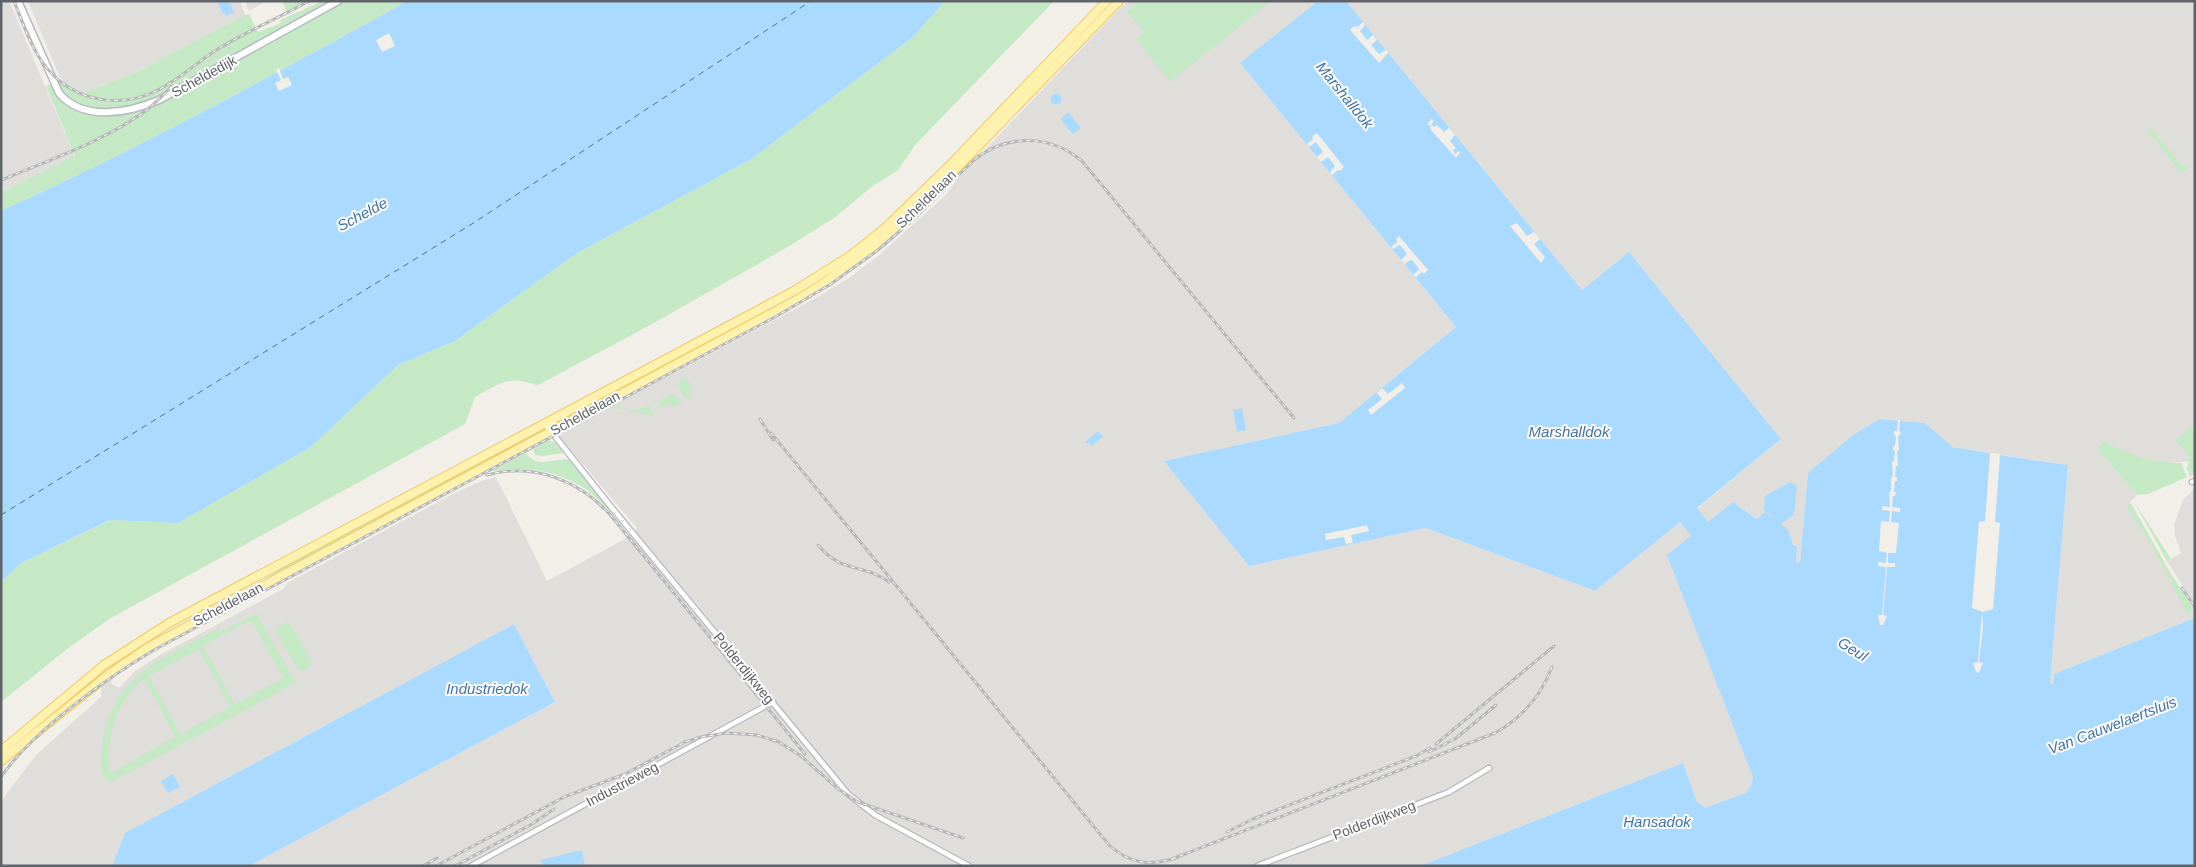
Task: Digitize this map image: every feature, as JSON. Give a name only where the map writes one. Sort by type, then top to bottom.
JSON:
[{"type":"main road","name":"Scheldelaan","points":[[1048,69],[1107,1]]},
{"type":"main road","name":"Scheldelaan","points":[[3,749],[104,665],[169,623],[548,428],[613,397],[800,298],[830,280],[889,235],[990,128],[1119,1]]},
{"type":"main road","name":"Scheldelaan","points":[[1,761],[108,675],[147,648],[548,428],[609,389],[794,291],[850,256],[884,229],[955,165]]},
{"type":"main road","points":[[680,352],[688,357]]},
{"type":"main road","points":[[609,389],[613,397]]},
{"type":"main road","points":[[104,665],[108,675]]},
{"type":"street","name":"Scheldedijk","points":[[18,1],[54,84],[62,97],[79,108],[99,112],[123,111],[150,104],[338,1]]},
{"type":"street","name":"Polderdijkweg","points":[[548,428],[772,702],[856,801],[947,856],[969,866]]},
{"type":"street","name":"Industrieweg","points":[[471,866],[772,702]]},
{"type":"street","name":"Polderdijkweg","points":[[1257,866],[1449,792],[1489,768]]},
{"type":"shaded area","points":[[1,1],[9,1],[75,157],[1,192]]},
{"type":"shaded area","points":[[28,1],[240,1],[245,15],[135,73],[83,93],[61,80]]},
{"type":"shaded area","points":[[245,1],[267,1],[249,11]]},
{"type":"shaded area","points":[[1127,1],[1318,1],[1241,64],[1456,327],[1339,423],[1164,461],[1250,565],[1426,528],[1595,591],[1680,522],[1691,536],[1753,777],[1751,786],[1746,793],[1708,808],[1701,807],[1697,802],[1683,763],[1420,866],[249,866],[555,702],[514,624],[125,833],[112,866],[1,866],[1,803],[37,754],[101,697],[102,683],[115,673],[111,683],[119,688],[134,672],[160,655],[283,589],[287,583],[451,495],[481,481],[496,477],[547,581],[625,539],[637,528],[558,435],[816,298],[849,278],[878,256],[946,195],[958,178]]},
{"type":"shaded area","points":[[1346,1],[2195,1],[2195,461],[2167,463],[2146,459],[2122,451],[2104,441],[2097,449],[2137,495],[2130,502],[2172,576],[2194,608],[2195,618],[2054,674],[2053,685],[2050,684],[2068,465],[1953,447],[1925,423],[1880,419],[1808,473],[1800,563],[1796,563],[1797,547],[1763,515],[1758,519],[1736,504],[1708,522],[1697,509],[1781,439],[1629,252],[1582,290]]},
{"type":"shaded area","points":[[2195,488],[2195,605],[2167,561],[2181,553],[2175,536],[2174,525],[2183,500]]},
{"type":"green space","points":[[282,1],[305,1],[287,12]]},
{"type":"green space","points":[[323,1],[407,1],[206,110],[104,162],[1,211],[1,192],[75,156],[46,86],[61,80],[83,93],[135,73],[245,15],[249,14],[258,32],[281,23],[280,20]]},
{"type":"green space","points":[[945,1],[1054,1],[916,144],[897,171],[874,185],[834,218],[786,248],[652,324],[540,384],[518,381],[504,382],[475,397],[465,424],[109,619],[67,649],[1,702],[1,582],[21,563],[111,520],[178,523],[311,447],[398,365],[455,341],[577,253],[750,160],[913,37]]},
{"type":"green space","points":[[1139,1],[1271,1],[1170,82],[1136,39],[1144,32],[1127,11]]},
{"type":"green space","points":[[2150,127],[2182,166],[2185,164],[2188,168],[2181,173],[2147,130]]},
{"type":"green space","points":[[684,376],[692,386],[688,389],[692,394],[686,399],[677,386]]},
{"type":"green space","points":[[670,395],[676,396],[682,402],[672,407],[668,402],[651,416],[610,407],[613,405],[633,411],[650,405],[654,413],[661,406],[658,402],[655,402]]},
{"type":"green space","points":[[2195,424],[2195,474],[2190,476],[2187,469],[2190,457],[2175,440]]},
{"type":"green space","points":[[537,432],[539,434],[253,586],[282,568]]},
{"type":"green space","points":[[544,439],[554,442],[564,453],[543,456],[535,455],[533,448],[545,442]]},
{"type":"green space","points":[[2104,441],[2141,457],[2161,462],[2181,463],[2187,477],[2148,494],[2137,495],[2097,449]]},
{"type":"green space","points":[[526,453],[536,461],[541,462],[570,460],[614,515],[592,494],[568,479],[542,471],[515,469],[488,472]]},
{"type":"green space","points":[[2133,500],[2171,559],[2167,561]]},
{"type":"green space","points":[[2131,504],[2172,576],[2194,608],[2188,615],[2151,544],[2127,507]]},
{"type":"green space","points":[[257,613],[296,683],[113,781],[106,781],[101,766],[103,740],[109,717],[118,699],[131,683],[162,658],[219,628],[220,632]],"holes":[[[251,620],[283,678],[235,704],[203,646]],[[199,649],[230,707],[180,734],[149,676]],[[144,679],[175,736],[110,774],[109,747],[111,734],[120,709],[134,688]]]},
{"type":"green space","points":[[286,622],[292,626],[312,663],[310,667],[303,671],[298,670],[276,632],[279,626]]},
{"type":"water","points":[[217,1],[229,1],[234,12],[226,16],[225,13],[223,14]]},
{"type":"water","name":"Schelde","points":[[407,1],[945,1],[913,37],[750,160],[577,253],[455,341],[398,365],[311,447],[178,523],[110,520],[21,563],[1,582],[1,211],[104,162],[206,110]]},
{"type":"water","points":[[1318,1],[1346,1],[1582,290],[1629,252],[1781,439],[1697,508],[1708,522],[1733,502],[1757,519],[1765,512],[1777,520],[1764,510],[1765,496],[1790,482],[1797,486],[1794,515],[1781,524],[1788,530],[1793,545],[1797,546],[1796,562],[1800,563],[1808,473],[1853,435],[1880,419],[1925,423],[1953,447],[1990,453],[1985,521],[1979,522],[1972,608],[1983,612],[1993,609],[2000,523],[1995,522],[2000,455],[2068,465],[2050,684],[2053,684],[2054,674],[2195,618],[2195,866],[1420,866],[1683,763],[1697,802],[1705,808],[1746,793],[1751,786],[1753,777],[1667,555],[1691,536],[1680,522],[1595,591],[1426,528],[1249,566],[1164,461],[1339,423],[1456,327],[1240,63]]},
{"type":"water","points":[[1056,93],[1062,99],[1056,105],[1050,99]]},
{"type":"water","points":[[1068,112],[1081,128],[1073,134],[1060,119],[1063,117],[1066,120],[1063,116]]},
{"type":"water","points":[[1242,408],[1246,430],[1237,432],[1233,410]]},
{"type":"water","points":[[1098,431],[1103,437],[1091,446],[1089,442],[1087,444],[1085,442]]},
{"type":"water","name":"Industriedok","points":[[514,624],[555,702],[249,866],[112,866],[125,833]]},
{"type":"water","points":[[173,774],[180,787],[168,793],[161,781]]},
{"type":"water","points":[[582,850],[585,866],[542,866],[541,860]]},
{"type":"pier","points":[[1363,22],[1365,25],[1360,31],[1367,40],[1373,35],[1377,40],[1371,45],[1379,54],[1386,50],[1388,53],[1379,63],[1350,30]]},
{"type":"pier","points":[[389,33],[395,46],[382,52],[376,40]]},
{"type":"pier","points":[[279,68],[283,79],[288,77],[292,85],[279,91],[275,83],[281,80],[276,70]]},
{"type":"pier","points":[[1431,119],[1434,121],[1431,124],[1434,127],[1437,125],[1444,132],[1449,128],[1455,135],[1450,141],[1456,148],[1453,150],[1455,154],[1459,151],[1460,153],[1456,158],[1431,130],[1430,125],[1427,125]]},
{"type":"pier","points":[[1317,133],[1344,167],[1332,175],[1330,172],[1335,166],[1329,158],[1321,162],[1317,157],[1323,152],[1316,142],[1309,147],[1307,144],[1313,139],[1312,136]]},
{"type":"pier","points":[[1517,223],[1527,236],[1534,232],[1540,239],[1534,244],[1545,257],[1541,263],[1510,226]]},
{"type":"pier","points":[[1399,236],[1428,270],[1424,274],[1422,272],[1416,277],[1413,275],[1419,269],[1413,261],[1410,260],[1405,264],[1401,260],[1407,254],[1400,245],[1393,249],[1391,247],[1397,242],[1396,239]]},
{"type":"pier","points":[[1402,383],[1405,388],[1371,415],[1368,410],[1382,399],[1377,393],[1382,388],[1388,394]]},
{"type":"pier","points":[[1898,420],[1900,420],[1899,431],[1901,432],[1898,436],[1898,466],[1896,466],[1895,477],[1897,477],[1897,481],[1895,481],[1894,492],[1896,492],[1895,496],[1893,496],[1892,507],[1900,508],[1900,512],[1892,511],[1891,522],[1899,523],[1896,553],[1888,553],[1888,563],[1895,563],[1895,567],[1887,567],[1883,615],[1887,616],[1883,625],[1880,625],[1878,615],[1882,615],[1886,567],[1878,566],[1878,562],[1886,563],[1887,553],[1879,551],[1881,521],[1889,522],[1890,511],[1882,510],[1882,506],[1890,507],[1889,492],[1891,491],[1891,477],[1893,477],[1892,462],[1894,461],[1895,451],[1893,446],[1895,446],[1896,436],[1894,431],[1897,431]]},
{"type":"pier","points":[[1367,525],[1369,531],[1351,535],[1353,543],[1346,544],[1344,537],[1326,540],[1325,534]]},
{"type":"pier","points":[[1982,612],[1983,627],[1979,662],[1983,663],[1979,673],[1976,672],[1973,663],[1978,662]]},
{"type":"ferry route","points":[[1,515],[475,222],[811,1]]},
{"type":"railway","points":[[14,1],[33,46],[52,74],[64,85],[79,93],[94,98],[110,100],[126,100],[158,90],[174,81],[229,42],[309,1]]},
{"type":"railway","points":[[1,180],[75,150],[111,132],[148,109],[172,86]]},
{"type":"railway","points":[[1,777],[15,759],[71,707],[154,650],[775,317],[831,284],[878,250],[916,217],[974,160],[1000,145],[1014,142],[1042,142],[1069,152],[1082,161],[1294,418]]},
{"type":"railway","points":[[760,419],[773,440]]},
{"type":"railway","points":[[771,433],[1109,845],[1125,856],[1141,862],[1159,862],[1178,857]]},
{"type":"railway","points":[[487,475],[522,471],[539,473],[571,484],[600,504],[805,754]]},
{"type":"railway","points":[[818,545],[836,560],[870,572],[889,582]]},
{"type":"railway","points":[[2182,588],[2195,607]]},
{"type":"railway","points":[[1436,744],[1554,646]]},
{"type":"railway","points":[[1172,859],[1495,733],[1514,720],[1530,705],[1548,678],[1552,667]]},
{"type":"railway","points":[[1429,752],[1455,739],[1496,705]]},
{"type":"railway","points":[[436,866],[564,797],[625,774],[685,742],[726,733],[757,735],[779,742],[801,756],[837,788],[858,802],[963,838]]},
{"type":"railway","points":[[1227,832],[1253,819],[1416,756],[1430,748]]},
{"type":"railway","points":[[455,866],[532,824],[554,809]]},
{"type":"railway","points":[[423,866],[437,858]]},
{"type":"water label","name":"Marshalldok","points":[[1345,95]]},
{"type":"water label","name":"Marshalldok","points":[[1569,431]]},
{"type":"water label","name":"Geul","points":[[1853,649]]},
{"type":"water label","name":"Van Cauwelaertsluis","points":[[2112,725]]},
{"type":"water label","name":"Hansadok","points":[[1657,821]]}]
